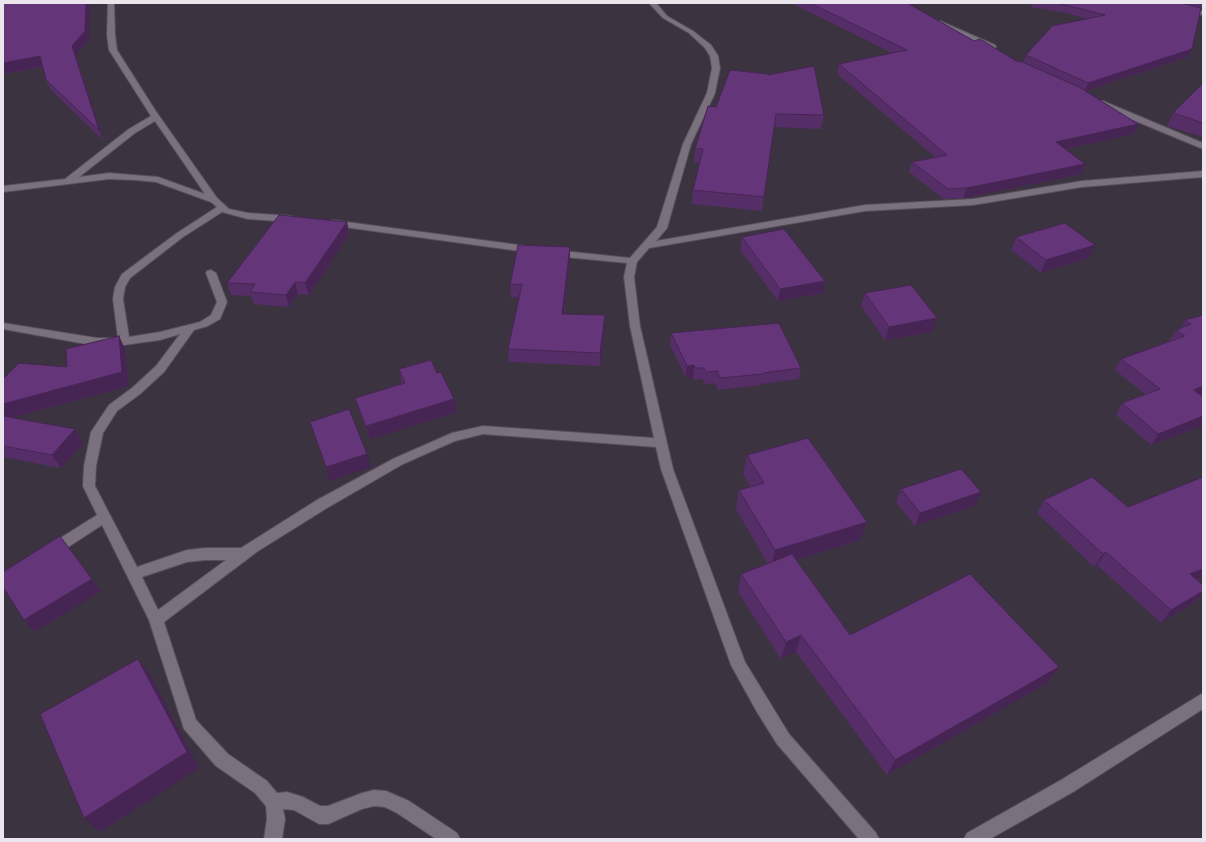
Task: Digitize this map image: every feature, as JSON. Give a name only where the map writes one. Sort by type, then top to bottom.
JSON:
[{"type":"street","points":[[111,3],[111,35],[114,50],[156,117],[214,200],[226,211],[248,216],[303,220]]},
{"type":"street","points":[[652,3],[665,17],[691,32],[708,47],[714,56],[716,68],[711,93],[687,144],[662,228],[632,261],[628,277],[635,326],[667,469],[739,666],[763,708],[783,738],[870,839]]},
{"type":"street","points":[[1156,3],[1203,13]]},
{"type":"street","points":[[935,21],[983,42],[999,51]]},
{"type":"street","points":[[1091,99],[1203,146]]},
{"type":"street","points":[[68,182],[132,131],[156,117]]},
{"type":"street","points":[[648,245],[865,208],[973,202],[1090,183],[1203,174]]},
{"type":"street","points":[[3,189],[110,176],[158,180],[214,200]]},
{"type":"street","points":[[124,341],[118,299],[120,287],[126,276],[180,235],[222,208]]},
{"type":"street","points":[[326,222],[493,243],[558,254],[632,261]]},
{"type":"street","points":[[3,326],[97,342],[124,341],[160,336],[204,324],[216,317],[222,302],[211,273]]},
{"type":"street","points":[[191,327],[160,369],[136,391],[113,408],[97,432],[90,466],[89,486],[156,620],[190,724],[222,760],[261,787],[274,802],[276,819],[274,839]]},
{"type":"street","points":[[156,620],[244,554],[322,504],[399,461],[452,437],[483,430],[661,443]]},
{"type":"street","points":[[41,558],[105,516]]},
{"type":"street","points":[[133,574],[187,556],[205,554],[244,554]]},
{"type":"street","points":[[973,839],[1067,786],[1203,700]]},
{"type":"street","points":[[274,802],[287,800],[297,803],[319,815],[328,815],[362,801],[374,798],[386,799],[403,807],[451,839]]},
{"type":"building","points":[[3,3],[86,3],[85,31],[72,46],[99,130],[46,80],[40,56],[3,63]]},
{"type":"building","points":[[810,3],[907,3],[974,41],[980,39],[1018,62],[1020,61],[1079,87],[1138,124],[1056,142],[1085,164],[967,188],[948,189],[912,162],[947,155],[839,64],[907,50]]},
{"type":"building","points":[[1055,3],[1181,3],[1201,8],[1192,49],[1088,83],[1026,55],[1052,26],[1105,15]]},
{"type":"building","points":[[814,66],[824,115],[776,114],[764,197],[693,190],[703,149],[695,149],[708,106],[716,107],[730,70],[768,75]]},
{"type":"building","points":[[1203,83],[1203,123],[1173,113]]},
{"type":"building","points":[[279,215],[347,222],[305,283],[295,282],[286,295],[250,292],[255,284],[227,283]]},
{"type":"building","points":[[1065,223],[1095,245],[1046,260],[1016,237]]},
{"type":"building","points":[[784,229],[825,281],[780,289],[742,237]]},
{"type":"building","points":[[518,245],[570,247],[562,314],[605,315],[600,353],[508,349],[522,284],[510,285]]},
{"type":"building","points":[[911,285],[937,318],[889,327],[865,293]]},
{"type":"building","points":[[1203,315],[1203,386],[1194,390],[1203,397],[1203,416],[1158,434],[1122,403],[1160,389],[1121,359],[1185,336],[1176,330],[1191,324],[1185,320]]},
{"type":"building","points":[[779,323],[801,368],[763,374],[720,378],[717,371],[706,372],[704,368],[695,368],[694,365],[687,366],[671,333]]},
{"type":"building","points":[[119,336],[122,372],[3,404],[3,379],[19,363],[67,367],[66,349]]},
{"type":"building","points":[[431,360],[437,373],[441,372],[454,399],[366,426],[355,398],[405,383],[399,369]]},
{"type":"building","points":[[349,409],[367,454],[326,467],[310,422]]},
{"type":"building","points":[[3,416],[75,429],[52,455],[3,446]]},
{"type":"building","points":[[808,438],[867,522],[775,550],[739,490],[764,483],[747,455]]},
{"type":"building","points":[[961,469],[981,492],[920,513],[901,489]]},
{"type":"building","points":[[1092,477],[1128,507],[1203,477],[1203,569],[1190,574],[1203,585],[1203,591],[1171,610],[1106,552],[1103,554],[1044,500]]},
{"type":"building","points":[[60,536],[92,579],[24,620],[3,587],[3,572]]},
{"type":"building","points":[[792,554],[850,635],[970,574],[1059,667],[895,760],[801,635],[786,642],[741,574]]},
{"type":"building","points":[[138,659],[187,752],[84,818],[40,714]]}]
